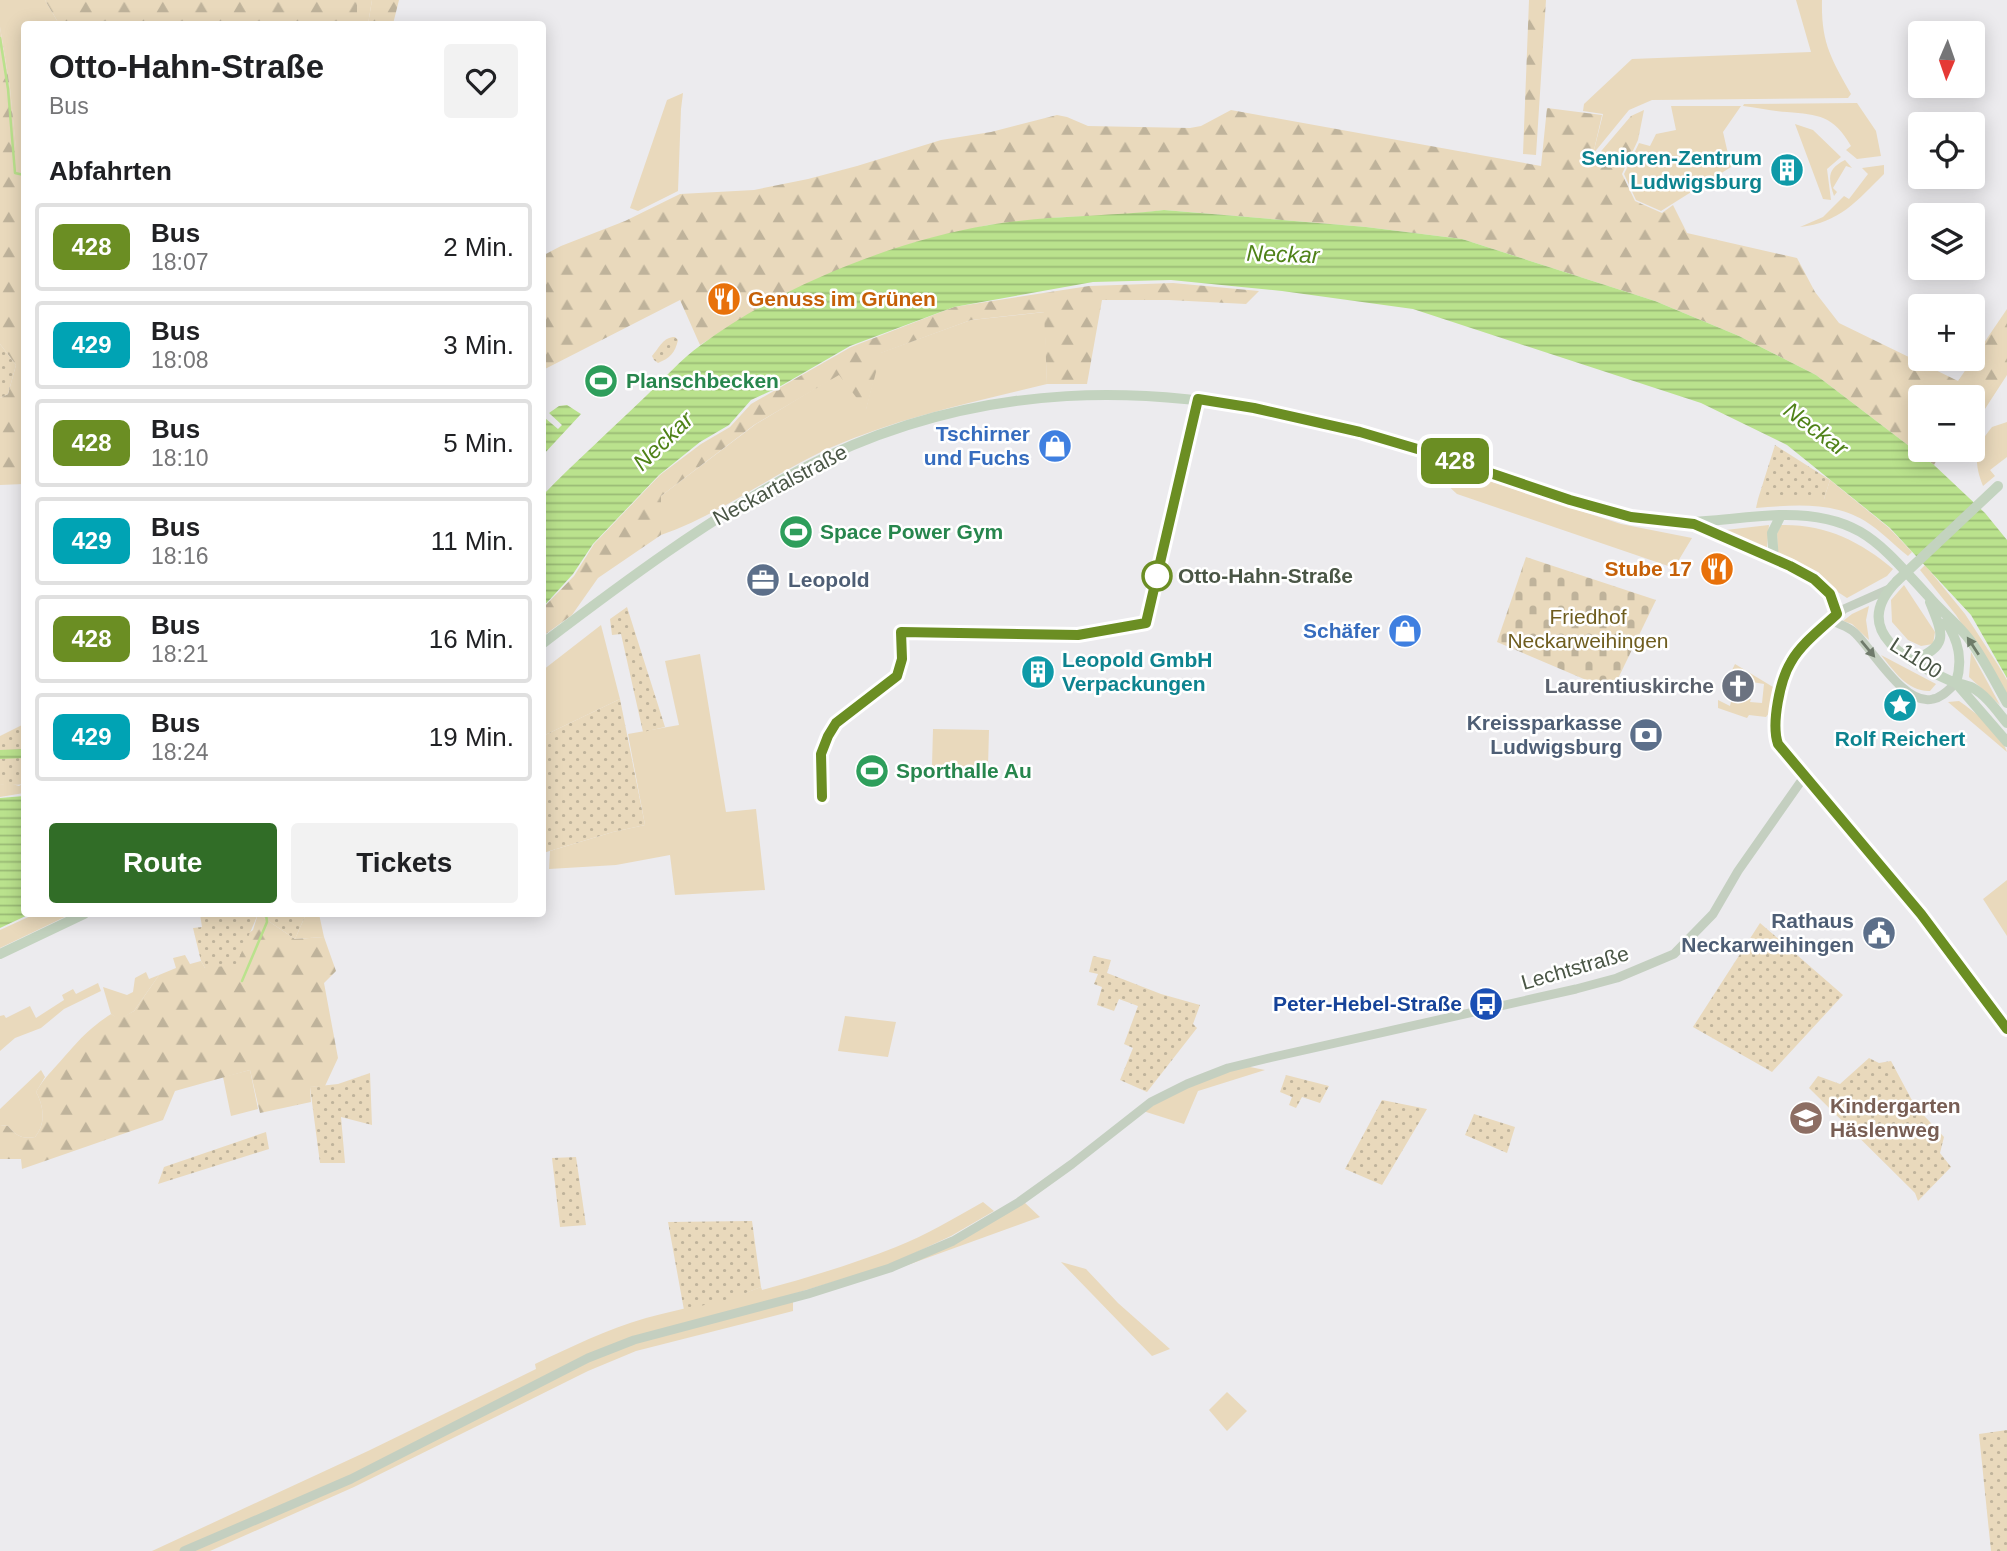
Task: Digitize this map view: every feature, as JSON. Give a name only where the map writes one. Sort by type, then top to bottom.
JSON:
[{"type":"main road","name":"Neckartalstraße","points":[[546,641],[671,549],[722,515],[803,468],[889,432],[958,411],[1042,397],[1140,394],[1198,399],[1301,417],[1397,442],[1594,507],[1643,519],[1694,524]]},
{"type":"main road","points":[[1889,589],[2002,482]]},
{"type":"main road","points":[[1694,524],[1781,515],[1828,519],[1867,535],[1901,564],[1969,638],[2007,703]]},
{"type":"main road","points":[[1774,560],[1772,533],[1781,515]]},
{"type":"main road","points":[[1694,524],[1814,579],[1834,601],[1834,617]]},
{"type":"main road","name":"L1100","points":[[1889,589],[1880,607],[1879,623],[1888,643],[1912,661],[1976,690],[2007,723]]},
{"type":"main road","points":[[1912,661],[1934,650],[1941,641],[1942,634],[1928,596]]},
{"type":"main road","points":[[1928,596],[1958,644],[1960,664],[1956,683],[2007,742]]},
{"type":"main road","points":[[0,954],[78,917]]},
{"type":"street","points":[[1889,589],[1852,604],[1834,617],[1855,633],[1900,685],[1917,698],[1927,700],[1944,694],[1956,683]]},
{"type":"street","name":"Lechtstraße","points":[[184,1551],[351,1479],[588,1357],[634,1340],[867,1275],[953,1241],[1018,1202],[1151,1102],[1187,1084],[1269,1058],[1576,989],[1617,978],[1674,954],[1713,914],[1738,871],[1804,777],[1778,744],[1776,712],[1791,661],[1834,617]]},
{"type":"green space","points":[[0,0],[45,0],[57,21],[21,21],[21,148],[16,149],[0,27]]},
{"type":"green space","points":[[45,0],[357,0],[357,21],[57,21]]},
{"type":"green space","points":[[357,0],[372,0],[368,21],[357,21]]},
{"type":"green space","points":[[372,0],[399,0],[394,21],[368,21]]},
{"type":"green space","points":[[1529,0],[1546,0],[1536,155],[1523,154]]},
{"type":"green space","points":[[1796,0],[1822,0],[1825,39],[1851,94],[1848,98],[1652,100],[1629,110],[1593,154],[1603,114],[1583,111],[1584,104],[1632,59],[1811,52]]},
{"type":"green space","points":[[0,27],[16,148],[21,148],[21,484],[0,485],[0,398],[8,394],[16,365],[0,344]]},
{"type":"green space","points":[[683,93],[678,191],[638,211],[630,208],[667,100]]},
{"type":"green space","points":[[1857,103],[1876,131],[1881,156],[1857,159],[1846,150],[1851,146],[1838,128],[1824,118],[1743,106],[1744,104]]},
{"type":"green space","points":[[1671,106],[1741,106],[1723,132],[1731,167],[1661,211],[1636,200],[1624,174],[1639,143],[1650,146],[1656,134],[1676,130]]},
{"type":"green space","points":[[1547,108],[1602,115],[1591,163],[1631,116],[1644,110],[1638,140],[1622,174],[1635,201],[1662,213],[1673,205],[1687,233],[1797,258],[1815,292],[1839,323],[1908,357],[1908,371],[1937,371],[1958,381],[1965,371],[1985,371],[1985,341],[2007,309],[2007,375],[1985,409],[1985,385],[1908,385],[1908,445],[1816,375],[1739,336],[1655,301],[1462,239],[1366,227],[1164,210],[988,225],[913,243],[843,268],[773,299],[700,345],[680,300],[546,368],[546,254],[625,221],[680,194],[754,190],[808,179],[941,140],[991,132],[1057,115],[1088,126],[1190,128],[1201,126],[1231,110],[1541,166]]},
{"type":"green space","points":[[1795,124],[1813,130],[1841,157],[1827,169],[1831,200],[1823,199]]},
{"type":"green space","points":[[1845,160],[1852,168],[1846,166],[1833,188],[1837,192],[1834,196],[1830,175],[1835,167]]},
{"type":"green space","points":[[1884,165],[1884,174],[1837,216],[1800,227],[1823,217],[1844,196],[1849,199],[1868,174],[1862,168]]},
{"type":"green space","points":[[1173,283],[1259,291],[1246,304],[1102,300],[1087,384],[1047,384],[1044,312],[971,320],[881,353],[866,410],[839,375],[754,425],[661,496],[661,535],[598,578],[572,615],[546,634],[546,605],[574,576],[594,544],[660,475],[701,444],[730,427],[751,404],[851,347],[954,307],[1089,286]]},
{"type":"green space","points":[[1045,312],[1047,384],[938,411],[858,436],[810,457],[705,516],[661,535],[661,496],[756,424],[839,374],[866,409],[880,353],[971,320]]},
{"type":"green space","points":[[675,337],[678,340],[671,354],[658,363],[654,360],[652,356],[662,343]]},
{"type":"green space","points":[[0,344],[16,365],[8,394],[0,398]]},
{"type":"green space","points":[[2007,422],[2007,457],[1990,470],[1995,476],[1983,486],[1977,462],[1985,462],[1985,437],[1992,427]]},
{"type":"green space","points":[[1775,445],[1830,480],[1824,499],[1758,499]]},
{"type":"green space","points":[[1437,464],[1621,524],[1692,538],[1674,568],[1457,494],[1430,469]]},
{"type":"green space","points":[[1830,480],[1889,528],[1912,552],[1908,556],[1871,525],[1839,510],[1812,506],[1756,508],[1758,499],[1824,499]]},
{"type":"green space","points":[[1769,525],[1767,548],[1717,531]]},
{"type":"green space","points":[[1781,525],[1797,525],[1841,536],[1868,550],[1893,569],[1887,576],[1847,598],[1778,553],[1777,534]]},
{"type":"green space","name":"Friedhof Neckarweihingen","points":[[1526,557],[1656,600],[1612,691],[1497,642]]},
{"type":"green space","points":[[1925,565],[1965,614],[1998,665],[2007,680],[2007,694],[1956,615],[1920,570]]},
{"type":"green space","points":[[1904,585],[1935,632],[1933,644],[1921,646],[1908,640],[1892,622],[1891,600]]},
{"type":"green space","points":[[1869,606],[1866,620],[1869,640],[1852,624],[1843,621]]},
{"type":"green space","points":[[627,607],[665,727],[643,732],[621,634],[612,635],[610,619]]},
{"type":"green space","points":[[601,625],[620,699],[546,735],[546,668]]},
{"type":"green space","points":[[1971,652],[2000,705],[1969,677]]},
{"type":"green space","points":[[700,654],[726,812],[756,809],[765,890],[675,895],[670,855],[616,865],[549,869],[550,851],[645,825],[628,734],[679,725],[665,661]]},
{"type":"green space","points":[[1881,655],[1936,684],[1930,691],[1915,688],[1902,679]]},
{"type":"green space","points":[[1735,664],[1773,687],[1766,717],[1749,715],[1747,718],[1718,708],[1718,700],[1730,706],[1732,697],[1762,703],[1764,684],[1746,681],[1744,673],[1732,670]]},
{"type":"green space","points":[[620,699],[645,825],[546,852],[546,735]]},
{"type":"green space","points":[[1959,701],[1994,730],[2007,752],[1948,702]]},
{"type":"green space","points":[[21,726],[21,784],[0,785],[0,736]]},
{"type":"green space","points":[[933,729],[989,730],[988,767],[932,766]]},
{"type":"green space","points":[[0,785],[21,785],[21,794],[0,797]]},
{"type":"green space","points":[[2007,880],[2007,936],[1983,899]]},
{"type":"green space","points":[[28,917],[65,917],[0,948],[0,930]]},
{"type":"green space","points":[[200,917],[257,917],[236,965],[205,968],[193,928],[202,927]]},
{"type":"green space","points":[[257,917],[262,917],[295,939],[324,937],[336,971],[324,983],[338,1058],[325,1086],[310,1087],[311,1102],[260,1113],[250,1070],[175,1091],[163,1120],[22,1169],[21,1159],[0,1159],[0,1125],[8,1126],[20,1136],[35,1137],[43,1115],[36,1092],[88,1032],[111,1014],[119,1019],[134,1011],[159,975],[176,968],[173,958],[185,955],[190,964],[201,961],[205,968],[253,930]]},
{"type":"green space","points":[[262,917],[305,917],[295,939]]},
{"type":"green space","points":[[305,917],[320,917],[324,937],[295,939]]},
{"type":"green space","points":[[1760,923],[1843,995],[1772,1072],[1693,1027]]},
{"type":"green space","points":[[1093,956],[1111,960],[1107,973],[1161,994],[1200,1005],[1193,1024],[1197,1028],[1147,1092],[1120,1080],[1133,1048],[1124,1044],[1138,1006],[1119,999],[1114,1011],[1097,1005],[1102,987],[1094,984],[1098,974],[1089,972]]},
{"type":"green space","points":[[146,972],[149,979],[159,975],[134,1011],[119,1020],[111,1014],[103,987],[127,995],[133,992],[135,978]]},
{"type":"green space","points":[[98,983],[101,991],[64,1009],[41,1028],[15,1038],[0,1051],[0,1016],[4,1015],[6,1018],[30,1006],[36,1018],[64,1000],[62,995],[73,989],[76,994]]},
{"type":"green space","points":[[845,1016],[896,1022],[888,1057],[838,1051]]},
{"type":"green space","points":[[1869,1058],[1879,1063],[1891,1061],[1915,1106],[1944,1137],[1940,1153],[1951,1167],[1918,1201],[1915,1193],[1809,1088],[1818,1076],[1840,1084]]},
{"type":"green space","points":[[1245,1066],[1265,1070],[1198,1091],[1184,1124],[1143,1111],[1188,1086]]},
{"type":"green space","points":[[41,1070],[45,1077],[36,1092],[42,1109],[41,1126],[35,1137],[23,1137],[8,1126],[0,1125],[0,1109]]},
{"type":"green space","points":[[250,1070],[258,1109],[231,1116],[223,1077]]},
{"type":"green space","points":[[370,1073],[372,1125],[341,1117],[345,1163],[320,1163],[310,1087],[338,1084]]},
{"type":"green space","points":[[1286,1075],[1329,1086],[1320,1103],[1302,1097],[1296,1108],[1289,1105],[1292,1097],[1280,1092]]},
{"type":"green space","points":[[1382,1100],[1427,1109],[1382,1185],[1345,1169]]},
{"type":"green space","points":[[1474,1114],[1515,1127],[1507,1153],[1465,1135]]},
{"type":"green space","points":[[266,1132],[269,1149],[158,1184],[164,1167]]},
{"type":"green space","points":[[576,1157],[586,1225],[560,1227],[552,1158]]},
{"type":"green space","points":[[983,1202],[994,1211],[951,1236],[889,1265],[793,1294],[793,1311],[636,1351],[588,1371],[354,1487],[210,1551],[152,1551],[368,1451],[536,1369],[535,1364],[603,1333],[646,1318],[813,1276],[863,1259],[918,1237]]},
{"type":"green space","points":[[1024,1202],[1040,1217],[891,1271]]},
{"type":"green space","points":[[752,1221],[761,1287],[733,1298],[684,1310],[668,1222]]},
{"type":"green space","points":[[1061,1262],[1086,1269],[1118,1303],[1170,1349],[1152,1356]]},
{"type":"green space","points":[[1227,1392],[1247,1411],[1227,1431],[1209,1410]]},
{"type":"green space","points":[[2007,1430],[2007,1551],[1991,1551],[1979,1434]]},
{"type":"water","name":"Neckar","points":[[1164,210],[1366,227],[1462,239],[1655,301],[1739,336],[1816,375],[1908,445],[1908,462],[1930,462],[1934,465],[1985,513],[2007,540],[2007,678],[1971,615],[1890,528],[1787,445],[1701,403],[1413,309],[1282,291],[1171,280],[1093,282],[954,307],[850,346],[751,400],[729,425],[700,442],[659,475],[593,544],[573,574],[546,604],[546,492],[686,356],[765,304],[838,269],[914,242],[952,232],[1033,219]]},
{"type":"water","name":"Planschbecken","points":[[597,374],[608,377],[609,383],[598,390],[593,389],[592,384]]},
{"type":"water","points":[[567,405],[581,414],[546,452],[546,419],[558,429],[562,425],[549,413],[559,406]]},
{"type":"water","points":[[21,749],[21,758],[0,759],[0,750]]},
{"type":"water","points":[[21,796],[21,917],[24,917],[0,928],[0,798]]},
{"type":"waterway","points":[[0,38],[8,89],[15,173],[21,174]]},
{"type":"waterway","points":[[242,981],[267,922],[266,917]]},
{"type":"bus line","name":"428","points":[[822,797],[821,754],[828,736],[836,723],[897,676],[902,659],[901,632],[1078,635],[1146,623],[1198,399],[1254,408],[1397,442],[1570,500],[1631,517],[1694,524],[1814,579],[1830,594],[1837,614],[1791,661],[1776,712],[1778,744],[1921,914],[2007,1029]]},
{"type":"place","name":"Senioren-Zentrum Ludwigsburg","points":[[1787,170]]},
{"type":"place","name":"Genuss im Grünen","points":[[724,299]]},
{"type":"place","name":"Planschbecken","points":[[601,381]]},
{"type":"place","name":"Tschirner und Fuchs","points":[[1055,446]]},
{"type":"place","name":"Space Power Gym","points":[[796,532]]},
{"type":"place","name":"Stube 17","points":[[1717,569]]},
{"type":"place","name":"Otto-Hahn-Straße","points":[[1157,576]]},
{"type":"place","name":"Leopold","points":[[763,580]]},
{"type":"place","name":"Schäfer","points":[[1405,631]]},
{"type":"place","name":"Leopold GmbH Verpackungen","points":[[1038,672]]},
{"type":"place","name":"Laurentiuskirche","points":[[1738,686]]},
{"type":"place","name":"Rolf Reichert","points":[[1900,705]]},
{"type":"place","name":"Kreissparkasse Ludwigsburg","points":[[1646,735]]},
{"type":"place","name":"Sporthalle Au","points":[[872,771]]},
{"type":"place","name":"Rathaus Neckarweihingen","points":[[1879,933]]},
{"type":"place","name":"Peter-Hebel-Straße","points":[[1486,1004]]},
{"type":"place","name":"Kindergarten Häslenweg","points":[[1806,1118]]}]
